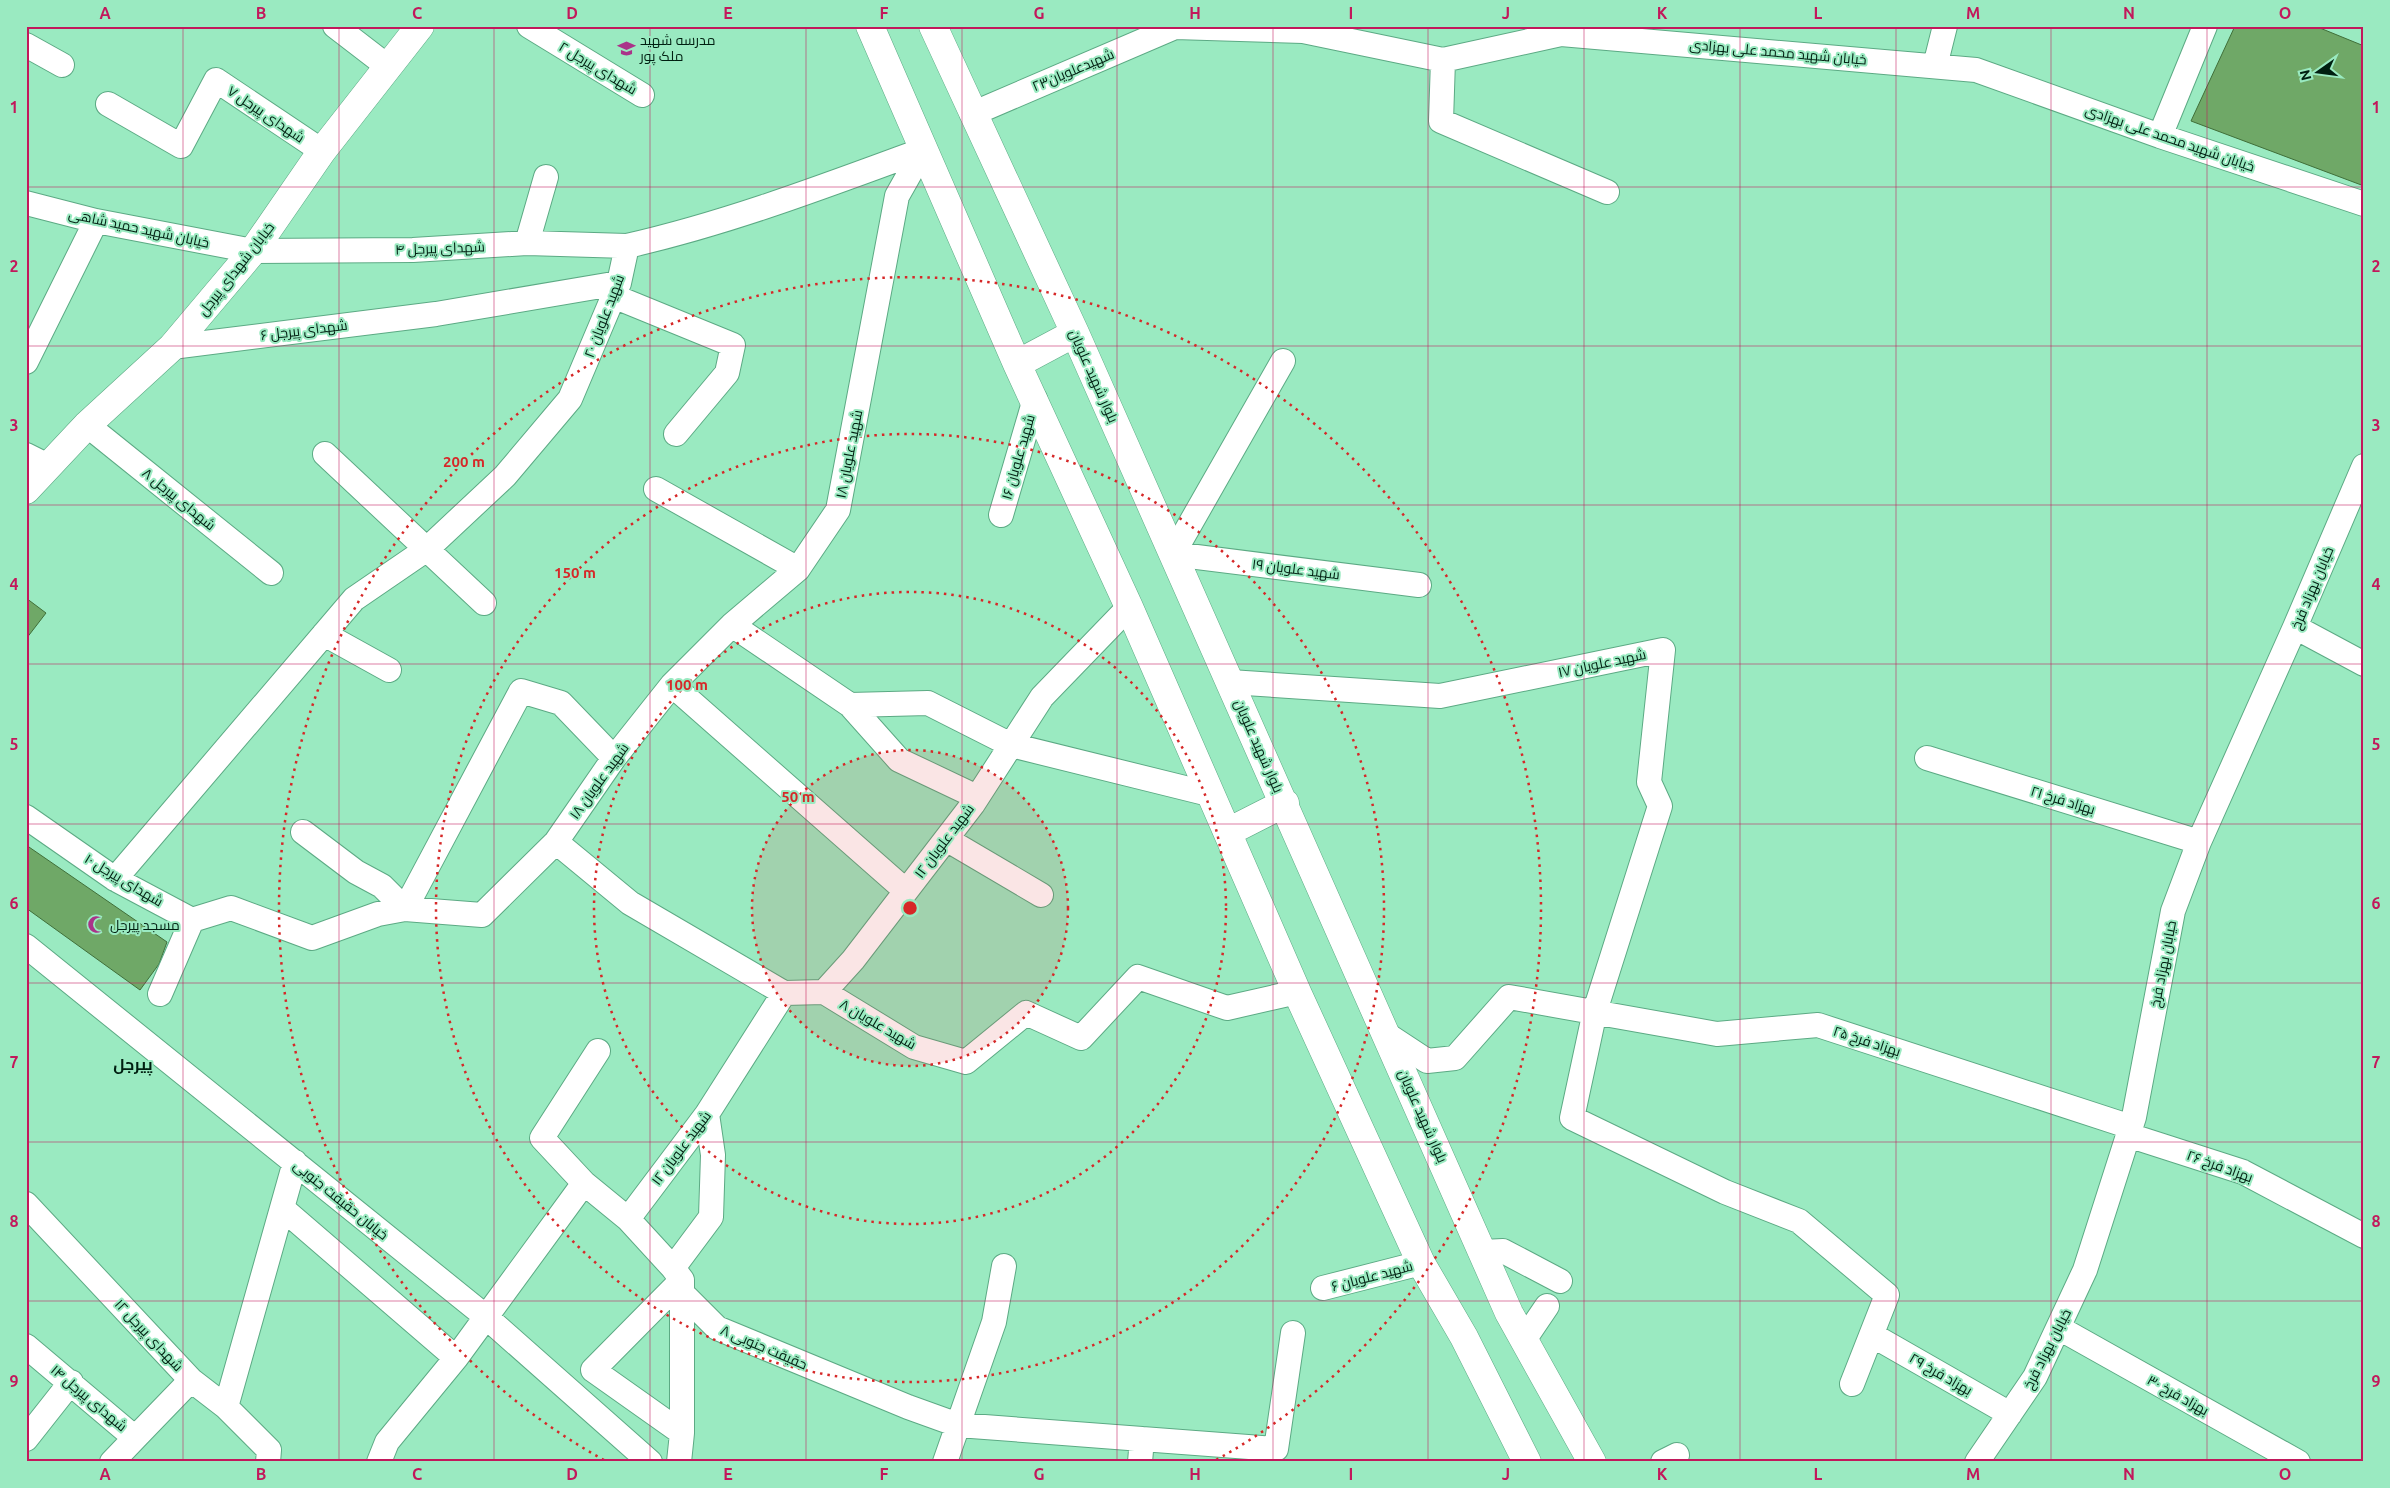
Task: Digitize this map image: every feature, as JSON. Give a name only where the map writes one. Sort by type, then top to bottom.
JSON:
[{"type":"main road","name":"خیابان شهدای پیرجل","points":[[26,490],[37,460],[87,425],[172,347],[253,251],[322,151],[420,26]]},
{"type":"main road","points":[[870,26],[1017,364],[1129,607],[1297,992],[1421,1263],[1464,1337],[1527,1462]]},
{"type":"main road","name":"بلوار شهید علویان","points":[[933,26],[972,114],[1075,333],[1509,1313],[1592,1462]]},
{"type":"main road","points":[[1017,364],[1075,333]]},
{"type":"main road","points":[[1228,832],[1284,803]]},
{"type":"street","points":[[335,26],[387,66]]},
{"type":"street","name":"شهدای پیرجل ۲","points":[[529,26],[642,95]]},
{"type":"street","name":"شهیدعلویان۲۳","points":[[972,114],[1175,26]]},
{"type":"street","name":"خیابان شهید محمد علی بهزادی","points":[[1175,26],[1304,29],[1443,60],[1561,34],[1680,35],[1976,70],[2160,136],[2364,204]]},
{"type":"street","points":[[1935,66],[1944,26]]},
{"type":"street","points":[[2160,136],[2205,26]]},
{"type":"street","points":[[26,45],[62,65]]},
{"type":"street","points":[[1443,60],[1441,121],[1607,192]]},
{"type":"street","name":"شهدای پیرجل ۷","points":[[108,104],[180,146],[216,80],[322,151]]},
{"type":"street","points":[[626,246],[673,235],[779,204],[923,150]]},
{"type":"street","name":"شهید علویان ۱۸","points":[[192,920],[231,908],[312,938],[378,914],[405,909],[482,915],[556,842],[614,758],[672,685],[732,625],[798,569],[838,510],[897,196],[923,150]]},
{"type":"street","points":[[526,243],[546,176]]},
{"type":"street","name":"خیابان شهید حمید شاهی","points":[[26,203],[96,221],[253,251]]},
{"type":"street","points":[[26,362],[96,221]]},
{"type":"street","name":"شهدای پیرجل ۴","points":[[253,251],[413,250],[526,243],[626,246]]},
{"type":"street","name":"شهید علویان ۲۰","points":[[116,879],[354,599],[427,549],[505,476],[570,399],[616,290],[626,246]]},
{"type":"street","points":[[616,290],[733,345],[727,373],[676,434]]},
{"type":"street","name":"شهدای پیرجل ۶","points":[[172,347],[616,290]]},
{"type":"street","points":[[1173,554],[1283,361]]},
{"type":"street","name":"شهید علویان ۱۶","points":[[1001,515],[1035,400]]},
{"type":"street","name":"شهدای پیرجل ۸","points":[[87,425],[270,573]]},
{"type":"street","points":[[325,454],[484,603]]},
{"type":"street","name":"خیابان بهزاد فرخ","points":[[1977,1462],[2036,1377],[2085,1270],[2129,1131],[2173,911],[2198,842],[2295,627],[2364,466]]},
{"type":"street","points":[[656,489],[798,569]]},
{"type":"street","name":"شهید علویان ۱۹","points":[[1173,554],[1419,585]]},
{"type":"street","name":"شهید علویان ۱۲","points":[[824,992],[853,960],[946,839],[977,797],[1042,697],[1129,607]]},
{"type":"street","points":[[732,625],[850,705],[899,760],[977,797]]},
{"type":"street","points":[[2295,627],[2364,664]]},
{"type":"street","points":[[324,634],[389,670]]},
{"type":"street","name":"شهید علویان ۱۷","points":[[1230,682],[1440,696],[1663,650],[1649,782],[1660,806],[1595,1011]]},
{"type":"street","points":[[672,685],[906,891]]},
{"type":"street","points":[[303,832],[356,872],[382,886],[405,909],[521,691],[561,703],[614,758]]},
{"type":"street","points":[[850,705],[928,703],[1011,745],[1209,794]]},
{"type":"street","name":"بهزاد فرخ ۲۱","points":[[1927,758],[2198,842]]},
{"type":"street","name":"شهدای پیرجل ۱۰","points":[[26,818],[116,879],[192,920]]},
{"type":"street","points":[[946,839],[1040,895]]},
{"type":"street","points":[[556,842],[630,903],[784,993],[824,992]]},
{"type":"street","points":[[160,994],[192,920]]},
{"type":"street","name":"خیابان حقیقت جنوبی","points":[[26,946],[485,1316],[650,1462]]},
{"type":"street","name":"شهید علویان ۸","points":[[824,992],[914,1047],[966,1062],[1026,1013],[1081,1038],[1138,977],[1226,1008],[1297,992]]},
{"type":"street","name":"شهید علویان ۱۲","points":[[628,1219],[707,1114],[784,993]]},
{"type":"street","name":"بهزاد فرخ ۲۵","points":[[1386,1034],[1427,1061],[1455,1058],[1509,997],[1717,1034],[1818,1025],[2129,1131]]},
{"type":"street","points":[[1595,1011],[1572,1118],[1725,1192],[1799,1221],[1887,1295],[1852,1384]]},
{"type":"street","name":"حقیقت جنوبی ۸","points":[[598,1051],[542,1138],[584,1183],[628,1219],[717,1328],[908,1407],[958,1424],[1141,1451],[1274,1455]]},
{"type":"street","points":[[682,1433],[593,1370],[679,1280],[711,1217],[713,1155],[707,1114]]},
{"type":"street","name":"بهزاد فرخ ۲۶","points":[[2129,1131],[2243,1172],[2364,1236]]},
{"type":"street","points":[[226,1407],[295,1162]]},
{"type":"street","points":[[379,1462],[387,1442],[456,1358],[584,1183]]},
{"type":"street","name":"شهدای پیرجل ۱۲","points":[[26,1204],[191,1380],[226,1407],[269,1450],[268,1462]]},
{"type":"street","points":[[282,1208],[456,1358]]},
{"type":"street","points":[[1483,1252],[1503,1251],[1560,1281]]},
{"type":"street","name":"شهید علویان ۶","points":[[1323,1288],[1421,1263]]},
{"type":"street","points":[[944,1462],[994,1322],[1004,1266]]},
{"type":"street","points":[[679,1280],[682,1433],[679,1462]]},
{"type":"street","points":[[1524,1340],[1547,1306]]},
{"type":"street","name":"بهزاد فرخ ۳۰","points":[[2059,1328],[2298,1462]]},
{"type":"street","points":[[1274,1455],[1292,1333]]},
{"type":"street","name":"بهزاد فرخ ۲۹","points":[[1872,1335],[2010,1414]]},
{"type":"street","name":"شهدای پیرجل ۱۴","points":[[26,1346],[71,1382],[135,1438],[191,1380]]},
{"type":"street","points":[[26,1439],[71,1382]]},
{"type":"street","points":[[112,1462],[135,1438]]},
{"type":"building","points":[[2235,26],[2315,26],[2364,46],[2364,186],[2191,121]]},
{"type":"building","points":[[26,598],[46,613],[26,639]]},
{"type":"building","name":"مسجد پیرجل","points":[[26,845],[167,942],[159,964],[140,990],[26,908]]},
{"type":"place","name":"مدرسه شهید ملک پور","points":[[626,48]]},
{"type":"place","name":"مسجد پیرجل","points":[[96,925]]},
{"type":"district","name":"پیرجل","points":[[133,1064]]}]
